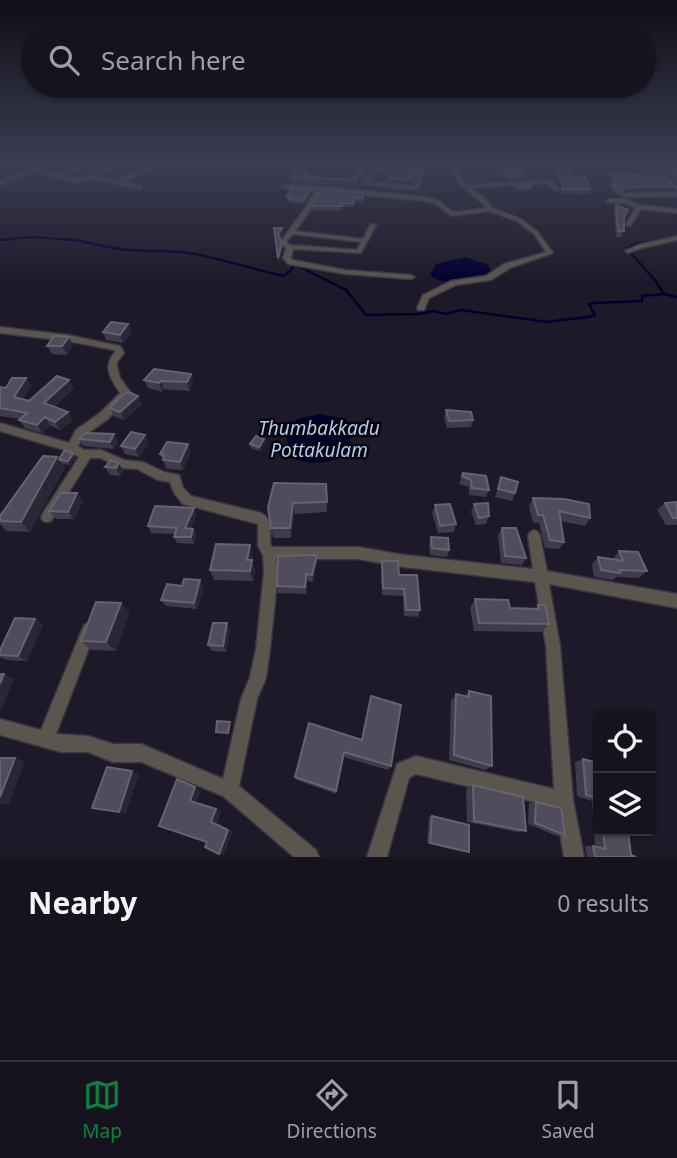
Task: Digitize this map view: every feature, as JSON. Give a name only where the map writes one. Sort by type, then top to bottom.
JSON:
[{"type":"street","points":[[312,203],[284,241],[285,245],[359,252],[373,225]]},
{"type":"street","points":[[421,308],[426,297],[454,283],[488,278],[507,266],[550,253],[536,233],[519,220],[490,209],[453,214],[438,203]]},
{"type":"street","points":[[486,203],[490,209]]},
{"type":"street","points":[[630,203],[639,207],[677,211]]},
{"type":"street","points":[[629,224],[639,207]]},
{"type":"street","points":[[292,232],[366,241]]},
{"type":"street","points":[[628,251],[642,244],[677,238]]},
{"type":"street","points":[[290,247],[287,258],[291,262],[345,272],[411,277]]},
{"type":"street","points":[[0,330],[117,348],[120,353],[113,362],[113,375],[126,393],[104,416],[80,433],[72,448]]},
{"type":"street","points":[[0,427],[87,454],[101,454],[123,464],[139,465],[162,477],[175,478],[178,491],[187,500],[257,517],[264,522],[264,546],[269,553],[270,586],[263,649],[258,678],[248,699],[244,731],[229,790]]},
{"type":"street","points":[[47,517],[87,454]]},
{"type":"street","points":[[534,536],[553,646],[564,800],[574,857]]},
{"type":"street","points":[[269,553],[358,553],[543,577],[677,601]]},
{"type":"street","points":[[46,738],[90,627]]},
{"type":"street","points":[[0,727],[61,744],[88,744],[113,753],[141,753],[229,790],[309,857]]},
{"type":"street","points":[[377,857],[400,778],[408,767],[427,766],[564,800]]},
{"type":"water","points":[[465,257],[488,265],[492,272],[451,281],[436,279],[430,275],[436,264]]},
{"type":"water","name":"Thumbakkadu Pottakulam","points":[[320,414],[345,419],[351,424],[350,447],[329,461],[315,463],[289,457],[287,436],[297,419]]},
{"type":"building","points":[[314,203],[354,203],[341,203],[342,206],[312,206]]},
{"type":"building","points":[[616,205],[628,210],[624,217],[624,231],[618,231]]},
{"type":"building","points":[[274,228],[282,228],[278,234],[282,243],[278,258]]},
{"type":"building","points":[[111,322],[128,324],[120,335],[103,332]]},
{"type":"building","points":[[54,336],[69,337],[62,346],[47,346]]},
{"type":"building","points":[[154,369],[191,374],[187,382],[159,383],[144,380]]},
{"type":"building","points":[[57,376],[69,380],[44,403],[68,412],[55,422],[45,417],[37,425],[19,420],[27,413],[0,408],[0,387],[6,388],[12,378],[26,378],[14,397],[29,401]]},
{"type":"building","points":[[128,392],[138,396],[120,412],[110,408],[119,398]]},
{"type":"building","points":[[446,410],[471,412],[473,420],[449,421]]},
{"type":"building","points":[[131,432],[145,435],[135,449],[121,446]]},
{"type":"building","points":[[86,433],[114,434],[110,442],[79,439]]},
{"type":"building","points":[[256,436],[264,439],[259,447],[250,444]]},
{"type":"building","points":[[167,442],[188,444],[180,462],[163,460],[164,455],[160,454]]},
{"type":"building","points":[[65,450],[73,454],[68,461],[59,459]]},
{"type":"building","points":[[43,456],[57,457],[21,522],[0,521],[0,516]]},
{"type":"building","points":[[111,460],[119,463],[116,468],[105,467]]},
{"type":"building","points":[[463,473],[486,476],[489,490],[472,488],[471,480],[462,476]]},
{"type":"building","points":[[501,477],[518,482],[515,493],[498,489]]},
{"type":"building","points":[[274,483],[326,484],[327,502],[293,503],[290,528],[271,528],[268,507]]},
{"type":"building","points":[[61,493],[77,493],[68,512],[49,511]]},
{"type":"building","points":[[533,498],[564,499],[589,504],[590,518],[559,511],[564,542],[550,540],[543,515],[538,515]]},
{"type":"building","points":[[676,502],[677,518],[673,518],[665,503]]},
{"type":"building","points":[[488,503],[489,516],[479,518],[474,504]]},
{"type":"building","points":[[450,504],[456,524],[440,526],[435,505]]},
{"type":"building","points":[[155,506],[194,508],[185,528],[193,529],[191,537],[174,537],[177,528],[148,526]]},
{"type":"building","points":[[502,528],[516,528],[526,558],[505,556]]},
{"type":"building","points":[[431,537],[448,538],[449,550],[432,548]]},
{"type":"building","points":[[216,544],[250,545],[247,560],[252,560],[250,571],[210,570]]},
{"type":"building","points":[[619,551],[638,552],[647,571],[619,570],[620,573],[601,570],[598,557],[623,561]]},
{"type":"building","points":[[317,555],[312,575],[306,574],[305,587],[277,586],[278,556]]},
{"type":"building","points":[[382,561],[398,561],[399,575],[417,575],[420,610],[406,610],[404,589],[383,588]]},
{"type":"building","points":[[184,579],[200,580],[194,603],[161,600],[167,584],[182,586]]},
{"type":"building","points":[[475,599],[508,600],[510,608],[539,609],[538,605],[545,605],[549,624],[479,623]]},
{"type":"building","points":[[96,602],[121,603],[106,642],[81,641]]},
{"type":"building","points":[[15,618],[35,619],[18,656],[0,655],[0,650]]},
{"type":"building","points":[[213,623],[227,623],[223,646],[208,645]]},
{"type":"building","points":[[469,691],[491,696],[492,766],[454,755],[456,694],[469,697]]},
{"type":"building","points":[[371,696],[401,705],[391,766],[344,752],[336,791],[295,777],[309,723],[362,740]]},
{"type":"building","points":[[217,721],[230,722],[228,733],[216,732]]},
{"type":"building","points":[[0,758],[15,758],[0,797]]},
{"type":"building","points":[[583,759],[593,762],[593,797],[586,795]]},
{"type":"building","points":[[107,767],[132,771],[119,812],[92,808]]},
{"type":"building","points":[[177,779],[195,787],[190,801],[216,809],[211,822],[228,830],[219,854],[205,847],[207,842],[159,826]]},
{"type":"building","points":[[473,785],[523,797],[526,831],[474,821]]},
{"type":"building","points":[[536,802],[561,808],[565,835],[535,823]]},
{"type":"building","points":[[432,816],[469,825],[469,852],[430,843]]},
{"type":"building","points":[[604,836],[629,836],[631,855],[636,857],[595,857],[593,846],[605,849]]},
{"type":"waterway","points":[[13,239],[0,240],[34,237],[69,240]]},
{"type":"waterway","points":[[64,239],[69,240]]},
{"type":"waterway","points":[[69,240],[85,241]]},
{"type":"waterway","points":[[69,240],[118,249],[196,254],[284,276],[296,265],[346,290],[366,315],[418,314],[433,311],[446,314],[461,310],[547,322],[595,316],[589,304],[593,303],[642,301],[642,296],[664,294]]},
{"type":"waterway","points":[[655,241],[637,243],[627,249],[664,294]]},
{"type":"waterway","points":[[664,294],[677,297]]}]
